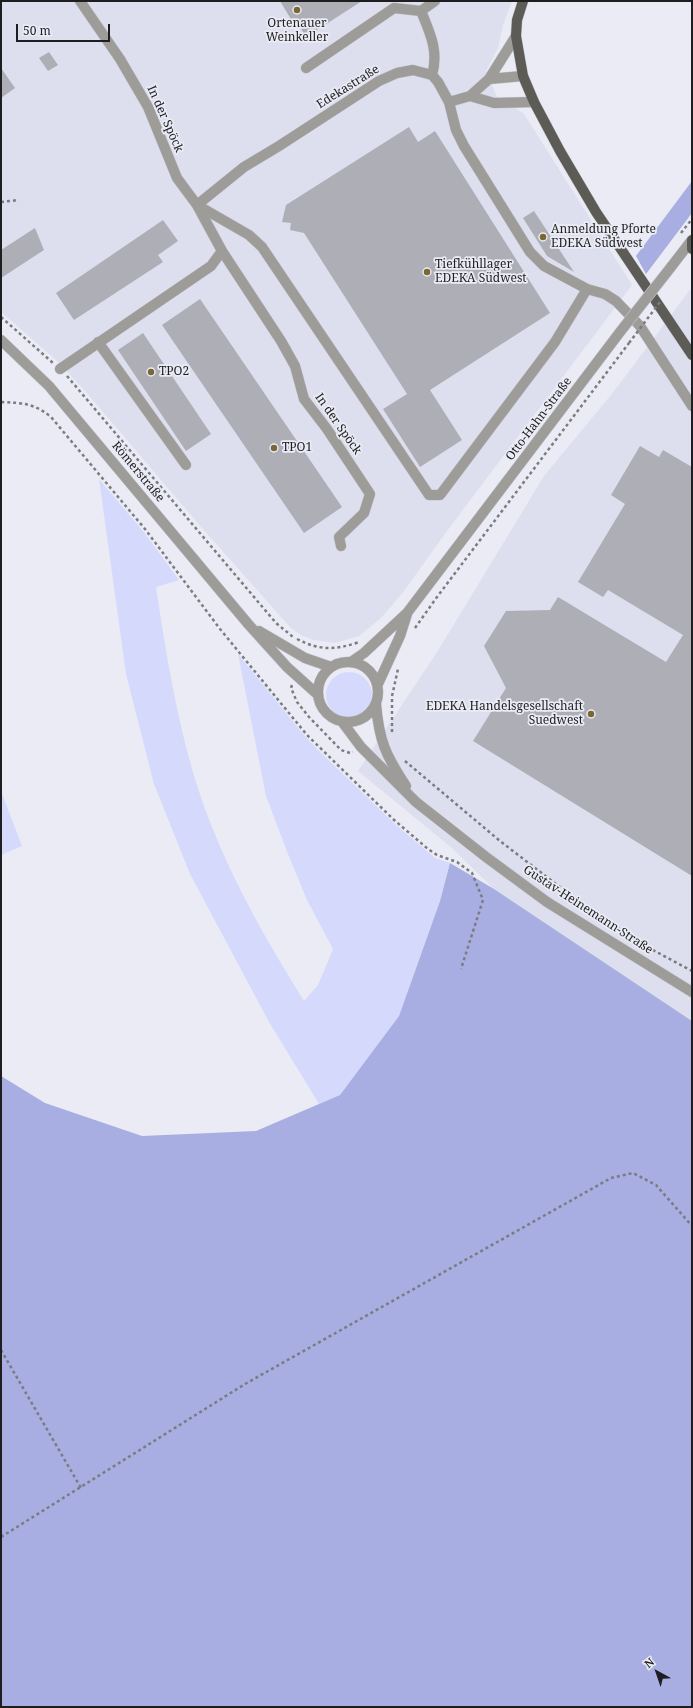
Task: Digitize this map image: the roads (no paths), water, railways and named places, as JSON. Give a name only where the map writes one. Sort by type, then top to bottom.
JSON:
[{"type":"main road","points":[[522,1],[517,20],[516,36],[523,76],[534,102],[560,152],[596,212],[692,355]]},
{"type":"street","name":"In der Spöck","points":[[80,1],[120,59],[148,107],[177,178],[197,205],[222,251],[281,341],[295,366],[304,398],[327,429],[370,494],[364,513],[339,536],[341,546]]},
{"type":"street","points":[[306,68],[394,8],[421,11],[435,1]]},
{"type":"street","points":[[421,11],[435,52],[435,64],[432,75],[438,82],[449,102],[456,130],[464,146],[530,252],[544,266],[587,288],[605,294],[616,300],[640,326],[692,406]]},
{"type":"street","points":[[449,102],[470,96],[489,80],[516,36]]},
{"type":"street","name":"Edekastraße","points":[[197,205],[244,167],[380,81],[398,73],[413,70],[432,75]]},
{"type":"street","points":[[489,80],[523,76]]},
{"type":"street","points":[[470,96],[494,103],[534,102]]},
{"type":"street","points":[[197,205],[249,236],[262,247],[429,496],[440,495],[555,342],[587,288]]},
{"type":"street","name":"Otto-Hahn-Straße","points":[[351,662],[372,641],[407,614],[620,332],[671,267],[692,243]]},
{"type":"street","points":[[60,369],[212,266],[222,251]]},
{"type":"street","name":"Römerstraße","points":[[1,340],[49,386],[249,625],[317,694]]},
{"type":"street","points":[[98,342],[186,465]]},
{"type":"street","name":"Otto-Hahn-Straße","points":[[378,684],[400,636],[407,614]]},
{"type":"street","name":"Römerstraße","points":[[249,625],[291,651],[331,667]]},
{"type":"street","points":[[351,662],[361,664],[369,670],[378,684],[379,694],[371,713],[363,720],[353,723],[343,723],[333,719],[325,713],[317,694],[323,674],[331,667],[340,663],[351,662]]},
{"type":"street","name":"Gustav-Heinemann-Straße","points":[[376,704],[380,737],[391,764],[416,802]]},
{"type":"street","name":"Gustav-Heinemann-Straße","points":[[343,723],[361,747],[416,802],[486,857],[547,902],[692,992]]},
{"type":"place","name":"Ortenauer Weinkeller","points":[[297,10]]},
{"type":"place","name":"Anmeldung Pforte EDEKA Südwest","points":[[543,237]]},
{"type":"place","name":"Tiefkühllager EDEKA Südwest","points":[[427,272]]},
{"type":"place","name":"TPO2","points":[[151,372]]},
{"type":"place","name":"TPO1","points":[[274,448]]},
{"type":"place","name":"EDEKA Handelsgesellschaft Suedwest","points":[[591,714]]}]
